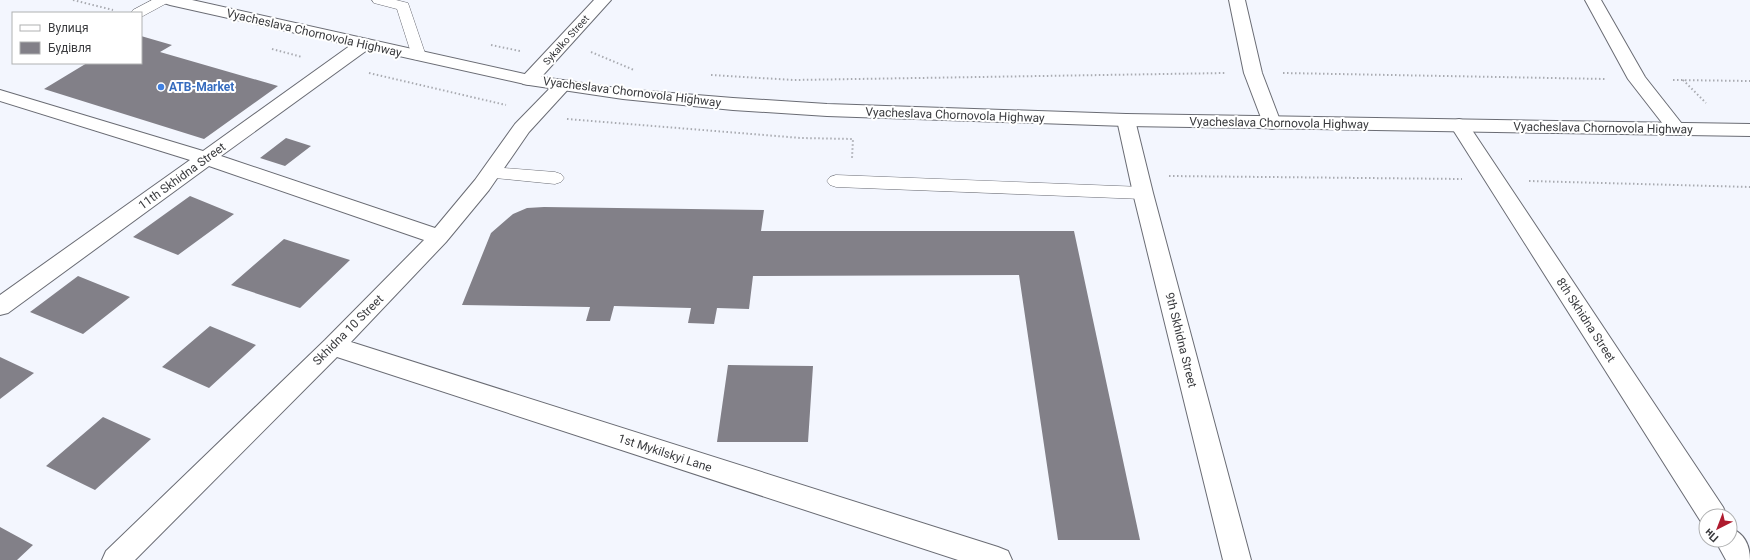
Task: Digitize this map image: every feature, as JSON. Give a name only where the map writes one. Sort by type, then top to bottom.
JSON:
[{"type":"street","name":"Vyacheslava Chornovola Highway","points":[[170,0],[529,80],[623,94],[827,110],[1126,120],[1750,130]]},
{"type":"street","name":"Sykalko Street","points":[[529,80],[603,0]]},
{"type":"street","points":[[1237,0],[1253,72],[1272,123]]},
{"type":"street","points":[[1593,0],[1637,79],[1677,129]]},
{"type":"street","name":"11th Skhidna Street","points":[[0,307],[364,44]]},
{"type":"street","name":"Skhidna 10 Street","points":[[116,560],[333,346],[439,237],[491,173],[522,128],[563,85]]},
{"type":"street","points":[[1,96],[206,158],[439,237]]},
{"type":"street","name":"9th Skhidna Street","points":[[1126,120],[1141,185],[1238,560]]},
{"type":"street","name":"8th Skhidna Street","points":[[1459,125],[1708,508]]},
{"type":"street","name":"1st Mykilskyi Lane","points":[[333,346],[998,560]]},
{"type":"street","points":[[1734,548],[1742,560]]},
{"type":"lane","points":[[140,12],[162,0]]},
{"type":"lane","points":[[379,0],[403,6],[419,56]]},
{"type":"lane","points":[[491,173],[555,178]]},
{"type":"lane","points":[[836,181],[1141,185]]},
{"type":"path","points":[[73,0],[116,11]]},
{"type":"path","points":[[486,44],[525,52],[553,54],[590,52],[635,70]]},
{"type":"path","points":[[706,75],[794,80],[1253,72],[1750,81]]},
{"type":"path","points":[[1683,80],[1707,105]]},
{"type":"path","points":[[537,113],[561,119],[653,127],[801,138],[853,139],[852,161]]},
{"type":"path","points":[[1141,185],[1495,180],[1750,187]]},
{"type":"building","name":"ATB-Market","points":[[142,36],[172,45],[160,52],[278,86],[204,139],[44,89],[85,64],[142,64]]},
{"type":"building","points":[[286,138],[311,146],[285,166],[260,158]]},
{"type":"building","points":[[190,196],[234,214],[178,255],[133,237]]},
{"type":"building","points":[[527,208],[764,210],[761,231],[1074,231],[1140,540],[1058,540],[1019,275],[753,276],[749,309],[717,308],[714,324],[688,323],[691,308],[614,306],[610,321],[586,321],[590,307],[462,305],[491,233],[513,214]]},
{"type":"building","points":[[284,239],[350,260],[300,308],[231,285]]},
{"type":"building","points":[[78,276],[130,297],[83,334],[30,312]]},
{"type":"building","points":[[210,326],[256,345],[209,388],[162,367]]},
{"type":"building","points":[[0,357],[34,373],[0,399]]},
{"type":"building","points":[[728,365],[813,366],[808,442],[717,442]]},
{"type":"building","points":[[103,417],[151,439],[95,490],[46,466]]},
{"type":"building","points":[[0,527],[33,545],[17,560],[0,560]]},
{"type":"place","name":"ATB-Market","points":[[161,87]]}]
